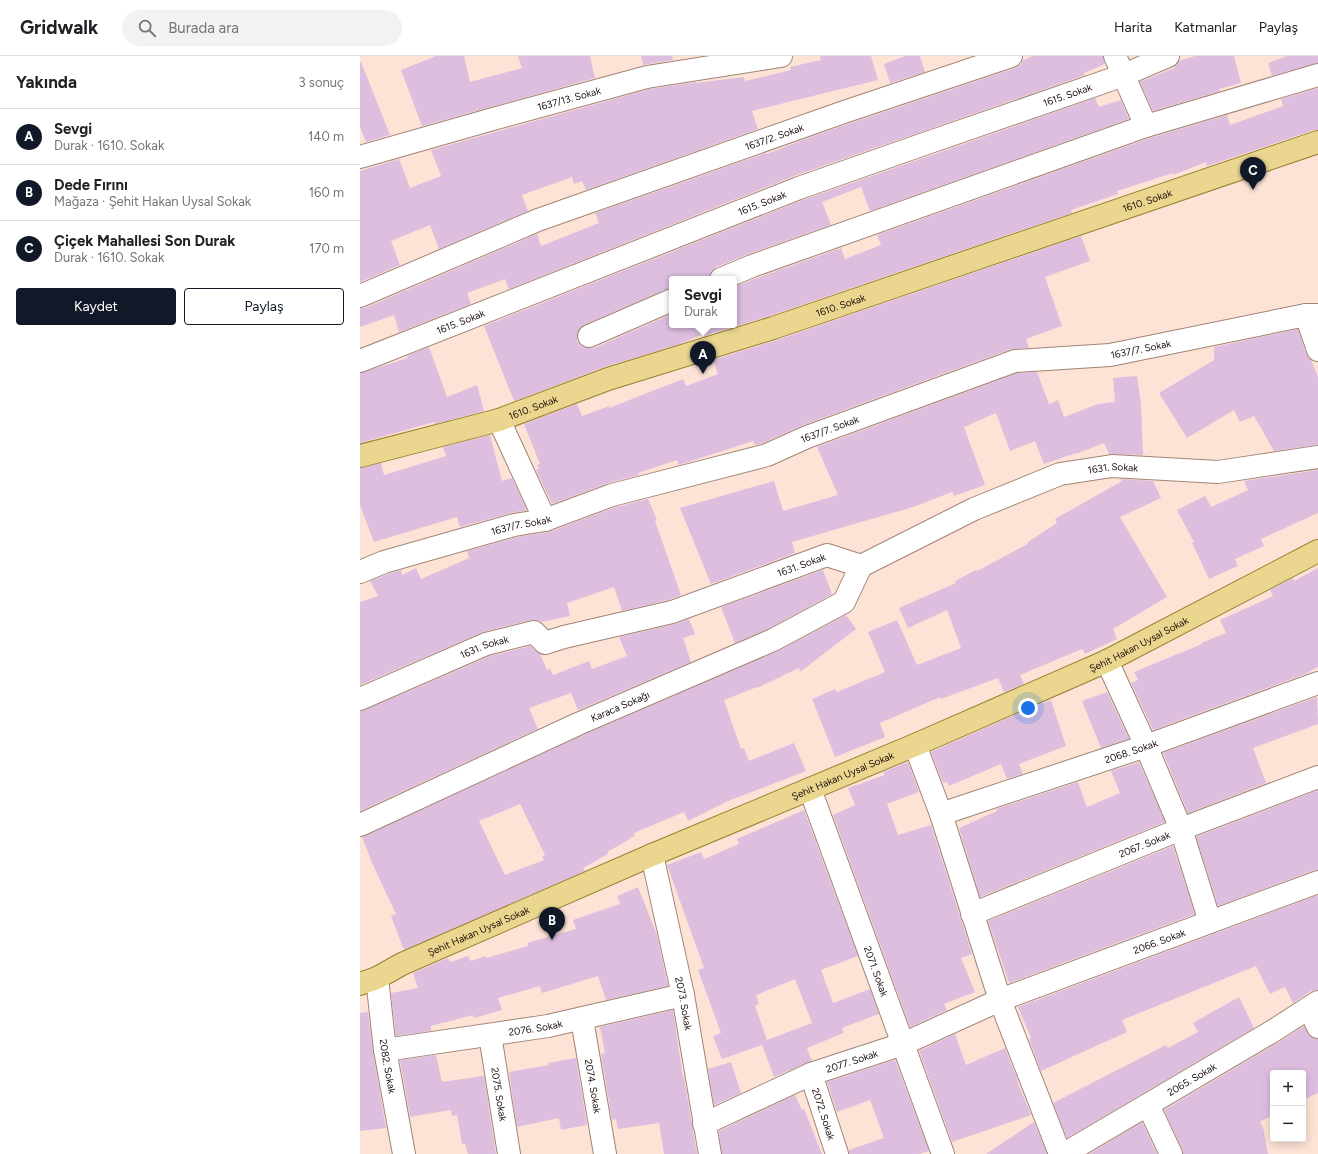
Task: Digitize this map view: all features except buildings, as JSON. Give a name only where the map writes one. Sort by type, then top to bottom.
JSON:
[{"type":"main road","name":"1610. Sokak","points":[[360,456],[499,420],[608,379],[773,328],[1318,142]]},
{"type":"main road","name":"Şehit Hakan Uysal Sokak","points":[[368,981],[402,964],[652,855],[810,789],[1107,661],[1318,551]]},
{"type":"street","name":"1637/13. Sokak","points":[[360,157],[647,77],[781,56]]},
{"type":"street","name":"1637/2. Sokak","points":[[360,296],[538,220],[844,112],[1011,56]]},
{"type":"street","name":"1615. Sokak","points":[[360,361],[799,188],[927,142],[1119,66],[1168,56]]},
{"type":"street","points":[[1119,66],[1146,126]]},
{"type":"street","points":[[728,276],[752,266],[1146,126],[1318,75]]},
{"type":"street","points":[[589,336],[669,301]]},
{"type":"street","points":[[1312,315],[1318,350]]},
{"type":"street","name":"1637/7. Sokak","points":[[360,572],[384,562],[514,525],[545,520],[612,495],[767,455],[807,437],[1015,361],[1110,355],[1312,315]]},
{"type":"street","points":[[499,420],[545,520]]},
{"type":"street","name":"1631. Sokak","points":[[360,699],[486,644],[534,632],[545,643],[564,637],[672,612],[827,555],[861,566],[974,509],[1060,474],[1112,466],[1218,472],[1318,457]]},
{"type":"street","name":"Karaca Sokağı","points":[[360,825],[578,724],[773,640],[844,602],[861,566]]},
{"type":"street","points":[[1107,661],[1146,746],[1181,829],[1210,922]]},
{"type":"street","name":"2068. Sokak","points":[[941,814],[1146,746],[1318,683]]},
{"type":"street","points":[[915,744],[941,814],[1000,1000],[1060,1154]]},
{"type":"street","name":"2067. Sokak","points":[[972,914],[1181,829],[1318,777]]},
{"type":"street","name":"2071. Sokak","points":[[810,789],[943,1154]]},
{"type":"street","name":"2073. Sokak","points":[[652,855],[683,995],[710,1154]]},
{"type":"street","name":"2066. Sokak","points":[[1000,1000],[1318,882]]},
{"type":"street","name":"2082. Sokak","points":[[368,981],[385,1050],[404,1154]]},
{"type":"street","name":"2076. Sokak","points":[[385,1050],[548,1026],[683,995]]},
{"type":"street","name":"2077. Sokak","points":[[704,1124],[811,1074],[903,1044],[1000,1000]]},
{"type":"street","points":[[1313,1005],[1318,1027]]},
{"type":"street","name":"2065. Sokak","points":[[1064,1154],[1148,1106],[1313,1005]]},
{"type":"street","name":"2074. Sokak","points":[[582,1019],[605,1154]]},
{"type":"street","name":"2075. Sokak","points":[[490,1035],[509,1154]]},
{"type":"street","name":"2072. Sokak","points":[[811,1074],[837,1154]]},
{"type":"street","points":[[1148,1106],[1171,1154]]},
{"type":"place","name":"Çiçek Mahallesi Son Durak","points":[[1253,190]]},
{"type":"place","name":"Sevgi","points":[[703,374]]},
{"type":"place","name":"Dede Fırını","points":[[552,940]]}]
